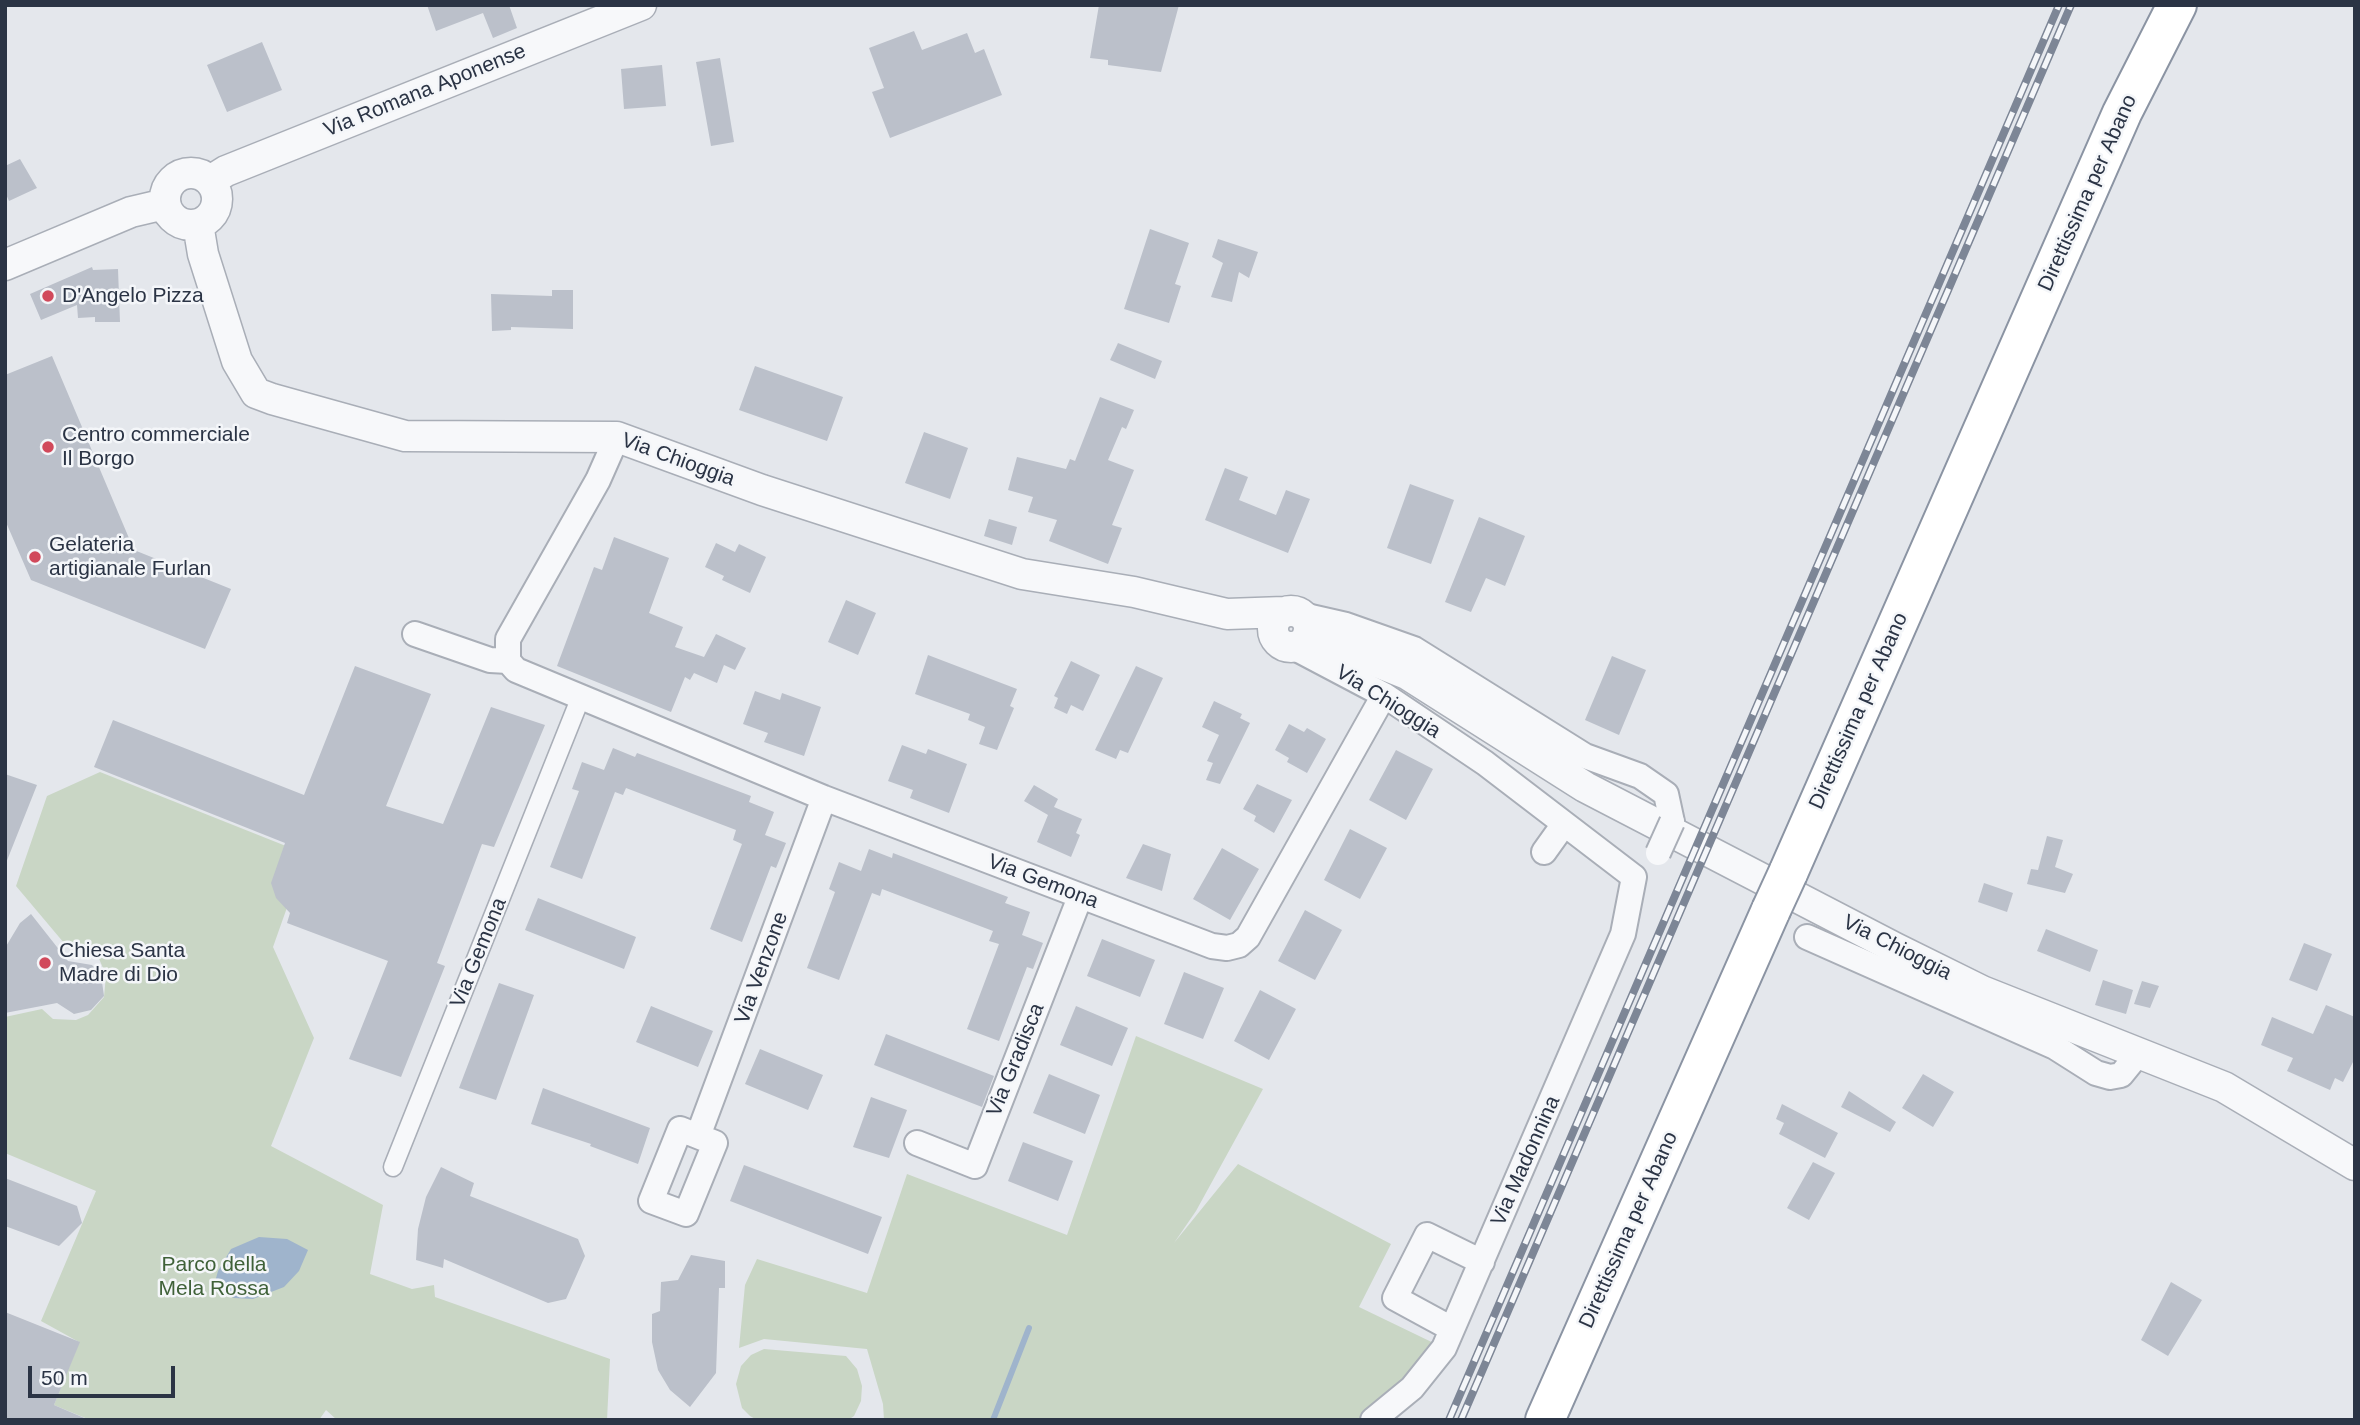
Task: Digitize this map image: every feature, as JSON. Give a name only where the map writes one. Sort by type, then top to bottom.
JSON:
[{"type":"highway","name":"Direttissima per Abano","points":[[1545,1420],[2122,113],[2177,5]]},
{"type":"street","name":"Via Romana Aponense","points":[[210,181],[226,171],[641,5]]},
{"type":"street","points":[[198,174],[210,181],[215,188],[216,206],[206,220],[190,225],[174,218],[165,204],[166,189],[179,176],[198,174]]},
{"type":"street","points":[[5,265],[131,212],[165,204]]},
{"type":"street","name":"Via Chioggia","points":[[198,224],[217,303],[237,361],[256,393],[405,436],[617,437],[762,490],[1021,574],[1134,592],[1293,630],[1407,674],[1585,787],[1895,948],[1982,991],[2224,1087],[2355,1165]]},
{"type":"street","points":[[509,661],[508,639],[598,480],[617,437]]},
{"type":"street","name":"Via Chioggia","points":[[1346,625],[1414,649],[1585,755],[1640,776],[1666,794],[1672,822],[1647,872],[1634,877],[1485,763],[1293,630],[1346,625]]},
{"type":"street","name":"Via Gemona","points":[[415,634],[490,660],[509,661],[516,670],[531,679],[824,798],[1080,897],[1212,946],[1227,948],[1239,945],[1248,937],[1384,695]]},
{"type":"street","name":"Via Gemona","points":[[393,1167],[580,699]]},
{"type":"street","name":"Via Venzone","points":[[698,1136],[824,798]]},
{"type":"street","points":[[1544,852],[1564,824]]},
{"type":"street","name":"Via Madonnina","points":[[1373,1420],[1412,1388],[1444,1348],[1623,934],[1634,877]]},
{"type":"street","name":"Via Gradisca","points":[[917,1143],[975,1166],[1080,897]]},
{"type":"street","name":"Via Chioggia","points":[[1807,937],[2055,1047],[2096,1073],[2110,1077],[2121,1075],[2134,1059],[2133,1050]]},
{"type":"street","points":[[680,1129],[698,1136],[715,1143],[686,1214],[651,1201],[680,1129]]},
{"type":"street","points":[[1452,1329],[1395,1298],[1427,1235],[1482,1262]]},
{"type":"green space","name":"Parco della Mela Rossa","points":[[100,772],[306,854],[273,947],[314,1038],[271,1146],[383,1205],[370,1274],[412,1289],[434,1285],[435,1297],[610,1359],[607,1420],[337,1420],[326,1410],[319,1420],[90,1420],[54,1405],[79,1342],[41,1321],[96,1191],[5,1153],[5,1017],[42,1009],[53,1019],[76,1020],[88,1015],[104,997],[106,975],[97,954],[77,943],[64,943],[16,886],[47,796]]},
{"type":"green space","points":[[1136,1036],[1263,1089],[1196,1211],[1174,1243],[1238,1164],[1391,1244],[1359,1307],[1444,1348],[1369,1420],[884,1420],[883,1404],[867,1349],[764,1339],[739,1348],[745,1285],[757,1259],[867,1293],[907,1174],[1067,1235]]},
{"type":"green space","points":[[764,1349],[846,1356],[857,1369],[862,1386],[861,1401],[854,1416],[848,1420],[757,1420],[750,1416],[742,1408],[736,1384],[741,1366],[751,1355]]},
{"type":"water","points":[[259,1237],[287,1239],[308,1250],[299,1271],[284,1287],[253,1299],[234,1298],[213,1289],[218,1271],[231,1249]]},
{"type":"building","points":[[427,5],[509,5],[517,28],[493,38],[483,13],[436,31]]},
{"type":"building","points":[[1099,5],[1179,5],[1161,72],[1108,65],[1108,60],[1090,58]]},
{"type":"building","points":[[914,31],[922,50],[967,33],[975,53],[984,49],[1002,95],[890,138],[872,92],[884,88],[869,48]]},
{"type":"building","points":[[262,42],[282,90],[227,112],[207,65]]},
{"type":"building","points":[[720,58],[734,142],[711,146],[696,62]]},
{"type":"building","points":[[662,65],[666,106],[624,109],[621,69]]},
{"type":"building","points":[[20,159],[37,188],[9,201],[5,192],[5,166]]},
{"type":"building","points":[[1150,229],[1189,243],[1175,284],[1181,286],[1169,323],[1124,309]]},
{"type":"building","points":[[1218,239],[1258,252],[1249,278],[1239,272],[1232,302],[1211,297],[1223,263],[1212,257]]},
{"type":"building","points":[[92,267],[93,270],[118,269],[120,322],[95,322],[95,317],[78,318],[77,305],[41,320],[30,294]]},
{"type":"building","points":[[552,290],[573,290],[573,329],[511,327],[511,330],[492,331],[491,294],[552,296]]},
{"type":"building","points":[[1118,343],[1162,361],[1155,379],[1110,360]]},
{"type":"building","name":"Centro commerciale Il Borgo","points":[[52,356],[134,550],[231,589],[205,649],[31,580],[5,520],[5,375]]},
{"type":"building","points":[[755,366],[843,397],[827,441],[739,410]]},
{"type":"building","points":[[1100,397],[1134,410],[1126,429],[1122,427],[1108,460],[1134,470],[1112,525],[1122,528],[1108,564],[1049,541],[1057,520],[1028,512],[1033,497],[1008,490],[1017,457],[1066,469],[1070,459],[1075,461]]},
{"type":"building","points":[[924,432],[968,448],[950,499],[905,483]]},
{"type":"building","points":[[1225,468],[1248,477],[1239,500],[1276,515],[1286,490],[1310,499],[1288,553],[1205,520]]},
{"type":"building","points":[[1410,484],[1454,500],[1431,564],[1387,548]]},
{"type":"building","points":[[1479,517],[1525,536],[1505,586],[1486,578],[1471,612],[1445,602]]},
{"type":"building","points":[[989,519],[1017,527],[1012,545],[984,536]]},
{"type":"building","points":[[614,537],[669,558],[649,613],[683,627],[675,647],[704,657],[716,634],[746,648],[735,670],[724,665],[717,683],[694,673],[690,680],[685,677],[671,712],[557,666],[594,567],[602,570]]},
{"type":"building","points":[[716,543],[735,552],[739,544],[766,557],[750,593],[722,580],[724,576],[705,567]]},
{"type":"building","points":[[846,600],[876,613],[858,655],[828,642]]},
{"type":"building","points":[[928,655],[1017,689],[1010,706],[1014,708],[997,750],[979,744],[985,727],[968,720],[970,714],[915,694]]},
{"type":"building","points":[[1612,656],[1646,670],[1619,735],[1585,720]]},
{"type":"building","points":[[1071,661],[1100,675],[1083,711],[1071,705],[1067,714],[1054,708],[1058,698],[1054,696]]},
{"type":"building","points":[[355,666],[431,694],[386,806],[443,824],[491,707],[545,725],[494,847],[482,844],[437,963],[445,966],[401,1077],[349,1059],[388,961],[287,923],[290,913],[276,898],[271,883],[285,843],[94,767],[113,720],[304,795]]},
{"type":"building","points":[[1136,666],[1163,678],[1128,753],[1120,750],[1116,759],[1095,750]]},
{"type":"building","points":[[755,691],[780,700],[782,693],[821,707],[804,756],[764,742],[768,733],[743,724]]},
{"type":"building","points":[[1214,701],[1242,714],[1240,718],[1250,723],[1220,784],[1206,780],[1213,763],[1207,761],[1219,735],[1202,727]]},
{"type":"building","points":[[1289,724],[1304,732],[1307,728],[1326,739],[1307,773],[1287,762],[1289,758],[1275,750]]},
{"type":"building","points":[[902,745],[926,754],[928,749],[967,764],[949,813],[910,798],[913,790],[888,781]]},
{"type":"building","points":[[613,748],[635,757],[637,753],[751,796],[749,802],[774,812],[765,835],[786,843],[776,868],[771,866],[742,942],[710,929],[742,844],[733,840],[736,830],[626,788],[623,795],[615,792],[582,879],[550,867],[579,791],[572,789],[582,762],[604,770]]},
{"type":"building","points":[[1396,750],[1433,769],[1406,820],[1369,800]]},
{"type":"building","points":[[5,774],[37,785],[6,863],[5,863]]},
{"type":"building","points":[[1257,784],[1292,800],[1274,833],[1254,821],[1256,816],[1243,809]]},
{"type":"building","points":[[1034,785],[1058,799],[1054,807],[1082,819],[1076,833],[1080,835],[1071,857],[1037,842],[1048,815],[1024,801]]},
{"type":"building","points":[[1350,829],[1387,848],[1360,899],[1324,880]]},
{"type":"building","points":[[2047,836],[2063,840],[2055,867],[2073,874],[2065,893],[2027,884],[2031,869],[2038,870]]},
{"type":"building","points":[[1143,844],[1171,854],[1162,891],[1126,878]]},
{"type":"building","points":[[1222,848],[1259,869],[1230,920],[1193,899]]},
{"type":"building","points":[[869,849],[892,858],[893,853],[1008,897],[1005,903],[1030,912],[1022,935],[1043,943],[1033,969],[1027,967],[999,1041],[967,1029],[999,944],[989,941],[993,931],[882,889],[880,896],[872,893],[839,980],[807,968],[835,892],[829,889],[839,862],[861,871]]},
{"type":"building","points":[[1984,883],[2013,893],[2007,912],[1978,902]]},
{"type":"building","points":[[538,898],[636,937],[624,969],[525,930]]},
{"type":"building","points":[[1305,910],[1342,930],[1315,980],[1278,961]]},
{"type":"building","name":"Chiesa Santa Madre di Dio","points":[[31,914],[68,961],[92,965],[101,975],[104,996],[91,1010],[74,1014],[57,1003],[5,1013],[5,948],[20,923]]},
{"type":"building","points":[[2046,929],[2098,950],[2090,972],[2037,951]]},
{"type":"building","points":[[1102,939],[1155,960],[1140,997],[1087,976]]},
{"type":"building","points":[[2304,943],[2332,954],[2317,991],[2289,980]]},
{"type":"building","points":[[1184,972],[1224,988],[1203,1039],[1164,1024]]},
{"type":"building","points":[[2103,980],[2133,990],[2126,1014],[2095,1005]]},
{"type":"building","points":[[2142,981],[2159,986],[2150,1008],[2134,1004]]},
{"type":"building","points":[[499,983],[534,995],[496,1100],[459,1088]]},
{"type":"building","points":[[1260,990],[1296,1009],[1269,1060],[1234,1041]]},
{"type":"building","points":[[2326,1005],[2355,1017],[2355,1058],[2343,1082],[2335,1078],[2330,1090],[2287,1071],[2293,1058],[2261,1045],[2272,1017],[2313,1034]]},
{"type":"building","points":[[651,1006],[713,1031],[698,1067],[636,1042]]},
{"type":"building","points":[[1076,1006],[1128,1028],[1112,1066],[1060,1045]]},
{"type":"building","points":[[886,1034],[994,1076],[982,1107],[874,1065]]},
{"type":"building","points":[[760,1049],[823,1075],[808,1110],[745,1084]]},
{"type":"building","points":[[1049,1074],[1100,1095],[1085,1134],[1033,1113]]},
{"type":"building","points":[[1923,1074],[1954,1092],[1933,1127],[1902,1108]]},
{"type":"building","points":[[543,1088],[650,1128],[638,1164],[590,1146],[591,1144],[531,1124]]},
{"type":"building","points":[[1849,1091],[1896,1122],[1890,1132],[1841,1107]]},
{"type":"building","points":[[871,1097],[907,1110],[889,1158],[853,1147]]},
{"type":"building","points":[[1782,1104],[1838,1133],[1825,1158],[1779,1134],[1784,1123],[1776,1119]]},
{"type":"building","points":[[1023,1142],[1073,1161],[1058,1201],[1008,1181]]},
{"type":"building","points":[[1813,1162],[1835,1173],[1809,1220],[1787,1208]]},
{"type":"building","points":[[744,1165],[882,1217],[868,1254],[730,1201]]},
{"type":"building","points":[[441,1167],[474,1183],[470,1196],[578,1239],[585,1256],[566,1299],[548,1303],[444,1259],[443,1268],[416,1260],[418,1229],[426,1197]]},
{"type":"building","points":[[5,1178],[77,1206],[82,1223],[59,1246],[5,1226]]},
{"type":"building","points":[[691,1255],[725,1261],[725,1288],[719,1288],[716,1373],[690,1407],[670,1390],[658,1370],[652,1342],[652,1314],[660,1311],[661,1282],[678,1280]]},
{"type":"building","points":[[2171,1282],[2202,1300],[2168,1356],[2141,1340]]},
{"type":"building","points":[[5,1312],[80,1342],[54,1405],[89,1420],[5,1420]]},
{"type":"waterway","points":[[993,1420],[1029,1328]]},
{"type":"railway","points":[[1449,1420],[2059,5]]},
{"type":"railway","points":[[1461,1420],[2071,5]]},
{"type":"place","name":"D'Angelo Pizza","points":[[48,296]]},
{"type":"place","name":"Centro commerciale Il Borgo","points":[[48,447]]},
{"type":"place","name":"Gelateria artigianale Furlan","points":[[35,557]]},
{"type":"place","name":"Chiesa Santa Madre di Dio","points":[[45,963]]}]
